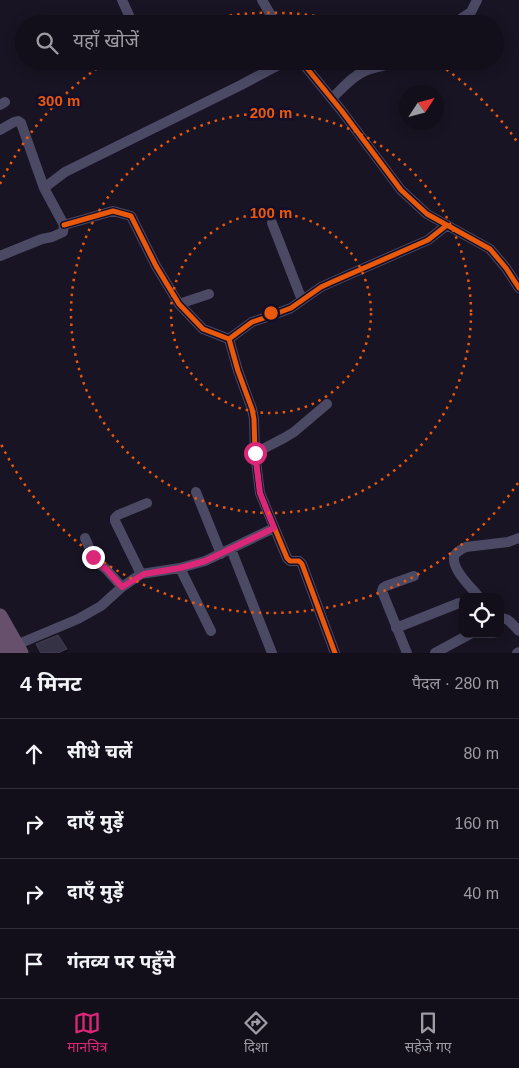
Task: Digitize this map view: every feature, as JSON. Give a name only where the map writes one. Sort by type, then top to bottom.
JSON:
[{"type":"highway","points":[[0,616],[9,649]]},
{"type":"street","points":[[122,0],[129,15]]},
{"type":"street","points":[[262,0],[271,15]]},
{"type":"street","points":[[468,15],[478,0]]},
{"type":"street","points":[[44,188],[65,172],[269,70]]},
{"type":"street","points":[[309,70],[342,110],[400,190],[427,214],[490,249],[506,268],[519,288]]},
{"type":"street","points":[[332,98],[357,75],[368,70]]},
{"type":"street","points":[[0,130],[14,122],[18,121],[21,123],[44,188],[64,226],[63,232],[0,256]]},
{"type":"street","points":[[64,226],[113,211],[131,216],[156,266],[179,304],[203,329],[229,339]]},
{"type":"street","points":[[272,223],[302,300]]},
{"type":"street","points":[[229,339],[252,322],[291,308],[332,282],[428,240],[447,225]]},
{"type":"street","points":[[179,304],[209,294]]},
{"type":"street","points":[[229,339],[252,409],[260,493],[287,558],[290,561],[299,561],[302,564],[334,653]]},
{"type":"street","points":[[255,453],[294,432],[327,404]]},
{"type":"street","points":[[196,492],[226,551],[270,652]]},
{"type":"street","points":[[141,574],[115,518],[118,514],[147,503]]},
{"type":"street","points":[[9,649],[101,606],[122,587],[141,574],[180,568],[205,561],[274,528]]},
{"type":"street","points":[[85,538],[95,561],[106,569],[122,587]]},
{"type":"street","points":[[476,593],[458,573],[454,557],[456,554],[466,547],[508,542],[519,538]]},
{"type":"street","points":[[180,568],[211,631]]},
{"type":"street","points":[[407,653],[382,592],[386,586],[414,576]]},
{"type":"street","points":[[396,628],[459,603]]},
{"type":"street","points":[[504,618],[508,619],[518,629]]},
{"type":"street","points":[[435,653],[463,638]]},
{"type":"building","points":[[58,635],[67,649],[58,653],[41,653],[36,644]]},
{"type":"cycle path","points":[[308,70],[401,190],[427,214],[490,249],[506,268],[519,288]]},
{"type":"cycle path","points":[[64,225],[113,211],[131,216],[156,266],[179,304],[203,329],[229,339],[252,322],[291,308],[321,287],[428,240],[447,225]]},
{"type":"cycle path","points":[[229,339],[252,409],[260,493],[287,558],[290,561],[299,561],[302,564],[335,653]]},
{"type":"route","points":[[93,557],[95,561],[112,574],[122,587],[141,574],[180,568],[205,561],[274,528],[260,493],[255,453]]}]
